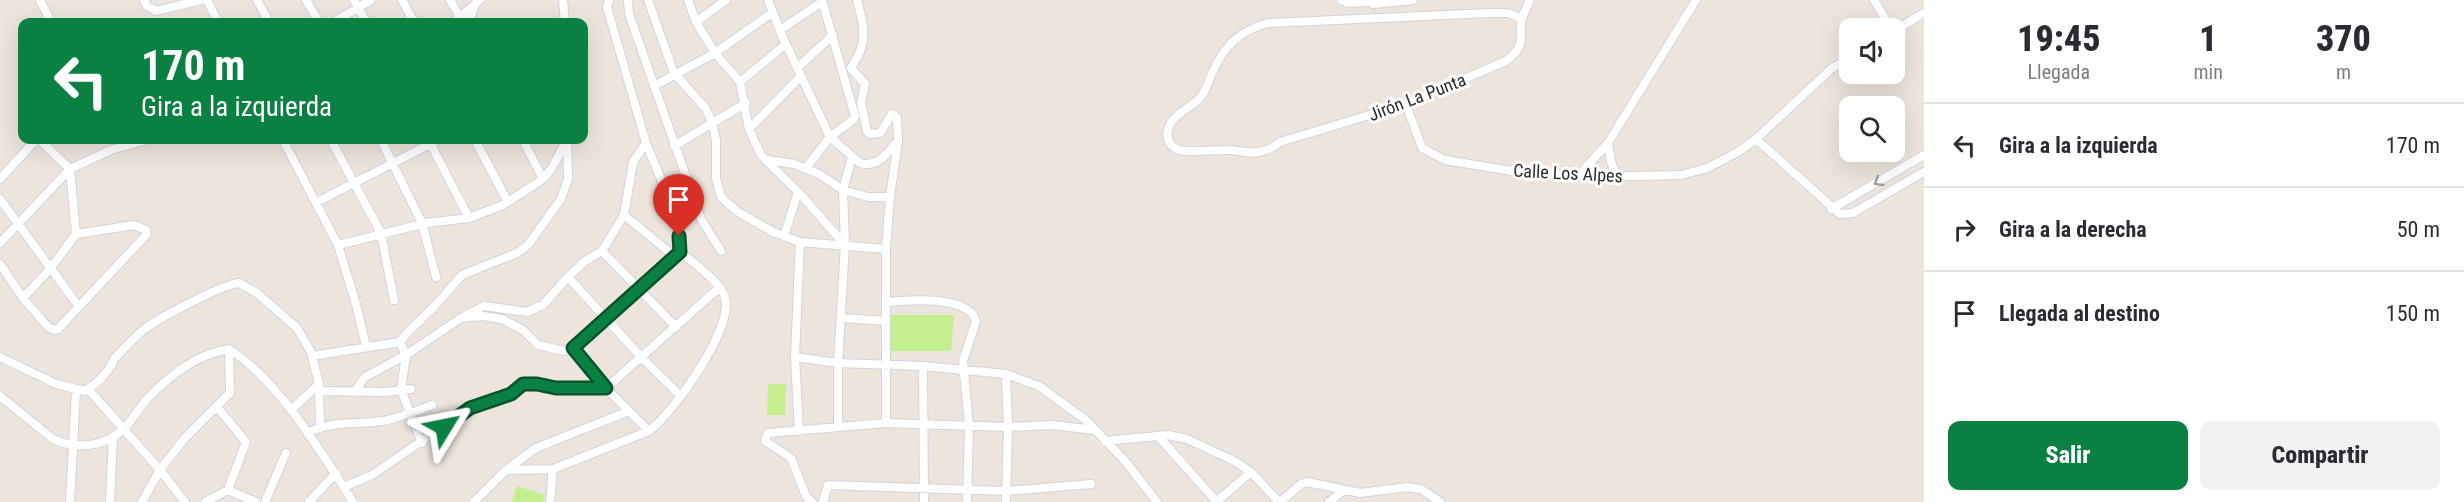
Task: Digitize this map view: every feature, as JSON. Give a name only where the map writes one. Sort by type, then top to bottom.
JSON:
[{"type":"street","points":[[40,0],[49,18]]},
{"type":"street","points":[[144,0],[147,6],[156,10],[201,0]]},
{"type":"street","points":[[207,0],[216,18]]},
{"type":"street","points":[[257,0],[267,18]]},
{"type":"street","points":[[306,0],[317,18]]},
{"type":"street","points":[[354,0],[364,18]]},
{"type":"street","points":[[342,18],[371,0]]},
{"type":"street","points":[[402,0],[412,18]]},
{"type":"street","points":[[450,0],[456,18]]},
{"type":"street","points":[[563,0],[565,18]]},
{"type":"street","points":[[461,318],[483,316],[502,319],[523,330],[538,345],[564,351],[573,348],[677,254],[678,220],[646,143],[607,7],[609,0]]},
{"type":"street","points":[[628,0],[629,14],[701,219],[721,251]]},
{"type":"street","points":[[648,0],[674,73],[706,109],[712,122],[716,140],[716,178],[721,197],[738,212],[800,242],[886,249]]},
{"type":"street","points":[[688,0],[696,22],[715,53],[740,82],[746,103],[749,129],[761,154],[845,245]]},
{"type":"street","points":[[696,22],[726,0]]},
{"type":"street","points":[[768,0],[786,44],[830,136],[860,163],[871,165],[887,154],[898,141]]},
{"type":"street","points":[[857,0],[864,26],[864,37],[858,56],[851,68],[865,84],[861,103],[867,131],[875,134],[882,131],[887,118],[894,115],[897,117],[898,141],[886,249],[886,423]]},
{"type":"street","points":[[1341,0],[1347,3],[1368,1],[1373,4],[1413,0]]},
{"type":"street","points":[[1521,19],[1530,0]]},
{"type":"street","points":[[1578,176],[1608,143],[1696,0]]},
{"type":"street","points":[[1874,0],[1885,18]]},
{"type":"street","points":[[459,18],[478,1]]},
{"type":"street","points":[[471,18],[478,1]]},
{"type":"street","points":[[780,30],[822,1],[855,116],[830,136],[806,168]]},
{"type":"street","points":[[654,86],[674,73],[715,53],[772,12]]},
{"type":"street","name":"Jirón La Punta","points":[[1489,12],[1508,13],[1521,19],[1523,37],[1520,47],[1506,61],[1406,104],[1280,142],[1261,152],[1183,151],[1172,146],[1168,138],[1168,129],[1176,116],[1199,99],[1204,92],[1219,56],[1226,47],[1252,27],[1268,22],[1489,12]]},
{"type":"street","points":[[1905,23],[1924,13]]},
{"type":"street","points":[[749,129],[833,35]]},
{"type":"street","points":[[740,82],[786,44]]},
{"type":"street","name":"Calle Los Alpes","points":[[1406,104],[1422,147],[1445,160],[1537,175],[1617,177],[1681,175],[1707,168],[1756,139],[1831,69],[1839,64]]},
{"type":"street","points":[[674,146],[746,103]]},
{"type":"street","points":[[1756,139],[1840,214],[1853,213],[1924,172]]},
{"type":"street","points":[[355,391],[365,377],[484,306],[528,312],[543,305],[585,261],[602,251],[624,215],[633,162],[646,143]]},
{"type":"street","points":[[1608,143],[1611,162],[1617,177]]},
{"type":"street","points":[[0,179],[34,144]]},
{"type":"street","points":[[23,298],[50,269],[76,234],[70,170],[42,144]]},
{"type":"street","points":[[0,243],[70,170],[111,150],[132,144]]},
{"type":"street","points":[[285,144],[338,245],[366,346]]},
{"type":"street","points":[[333,144],[381,232],[394,300]]},
{"type":"street","points":[[383,144],[422,224],[436,277]]},
{"type":"street","points":[[317,202],[426,144]]},
{"type":"street","points":[[433,144],[469,218]]},
{"type":"street","points":[[477,144],[508,202]]},
{"type":"street","points":[[525,144],[543,179]]},
{"type":"street","points":[[338,245],[381,232],[469,218],[508,202],[543,179],[552,168],[564,144]]},
{"type":"street","points":[[312,356],[400,342],[462,275],[517,253],[528,245],[561,199],[568,179],[566,144]]},
{"type":"street","points":[[1832,209],[1924,155]]},
{"type":"street","points":[[838,427],[838,363],[845,245],[843,190],[852,157]]},
{"type":"street","points":[[767,160],[806,168],[843,190],[868,197],[890,197]]},
{"type":"street","points":[[784,236],[798,192]]},
{"type":"street","points":[[0,199],[79,307]]},
{"type":"street","points":[[506,470],[553,469],[649,431],[660,423],[681,396],[721,330],[726,304],[725,296],[720,288],[624,215]]},
{"type":"street","points":[[0,264],[23,298],[48,327],[54,330],[79,307],[147,234],[146,230],[134,225],[76,234]]},
{"type":"street","points":[[799,430],[795,357],[800,242]]},
{"type":"street","points":[[602,251],[676,327]]},
{"type":"street","points":[[568,277],[642,358],[681,396]]},
{"type":"street","points":[[88,390],[143,330],[165,316],[233,283],[242,284],[297,328],[312,356],[319,387],[320,427]]},
{"type":"street","points":[[344,488],[372,475],[422,443],[470,408],[511,394],[523,384],[556,388],[606,388],[720,288]]},
{"type":"street","points":[[887,302],[920,299],[938,301],[970,310],[976,321],[963,361],[969,426],[967,502]]},
{"type":"street","points":[[841,318],[886,321]]},
{"type":"street","points":[[400,342],[405,355],[401,390],[422,443]]},
{"type":"street","points":[[573,348],[606,388],[649,431]]},
{"type":"street","points":[[142,502],[160,470],[184,439],[230,393],[230,349]]},
{"type":"street","points":[[230,349],[266,382],[291,410],[336,473],[353,502]]},
{"type":"street","points":[[0,396],[53,439],[63,444],[96,444],[113,437],[124,429],[148,398],[184,367],[210,352],[230,349]]},
{"type":"street","points":[[0,357],[56,384],[76,390],[88,390],[160,470],[185,502]]},
{"type":"street","points":[[795,357],[838,363],[923,366],[1006,374],[1039,386],[1095,430],[1125,461],[1157,502]]},
{"type":"street","points":[[923,366],[924,502]]},
{"type":"street","points":[[1006,374],[1008,426],[1006,502]]},
{"type":"street","points":[[291,410],[319,387],[355,391],[411,389]]},
{"type":"street","points":[[70,502],[76,390]]},
{"type":"street","points":[[307,434],[320,427],[337,423],[381,421],[432,405]]},
{"type":"street","points":[[205,502],[228,490],[246,442],[218,407]]},
{"type":"street","points":[[474,502],[506,470],[537,448],[629,411]]},
{"type":"street","points":[[812,502],[806,496],[791,458],[765,441],[768,433],[886,423],[969,426],[1052,425],[1095,430]]},
{"type":"street","points":[[1106,441],[1158,436],[1187,440],[1234,461],[1251,472],[1277,501],[1307,482],[1360,494],[1408,487],[1421,489],[1440,502]]},
{"type":"street","points":[[1158,436],[1216,502],[1251,472]]},
{"type":"street","points":[[110,502],[113,437]]},
{"type":"street","points":[[265,502],[286,453]]},
{"type":"street","points":[[550,502],[553,469]]},
{"type":"street","points":[[309,502],[336,473]]},
{"type":"street","points":[[823,502],[828,484],[1006,491],[1091,484]]},
{"type":"street","points":[[1329,502],[1344,489]]},
{"type":"street","points":[[228,490],[256,502]]},
{"type":"green space","points":[[891,315],[954,315],[951,351],[889,351]]},
{"type":"green space","points":[[768,384],[786,384],[785,415],[767,415]]},
{"type":"green space","points":[[517,486],[545,495],[543,502],[512,502]]},
{"type":"route","points":[[444,427],[470,408],[486,401],[502,399],[523,384],[530,383],[556,388],[606,388],[573,348],[637,288],[680,252],[679,236]]}]
